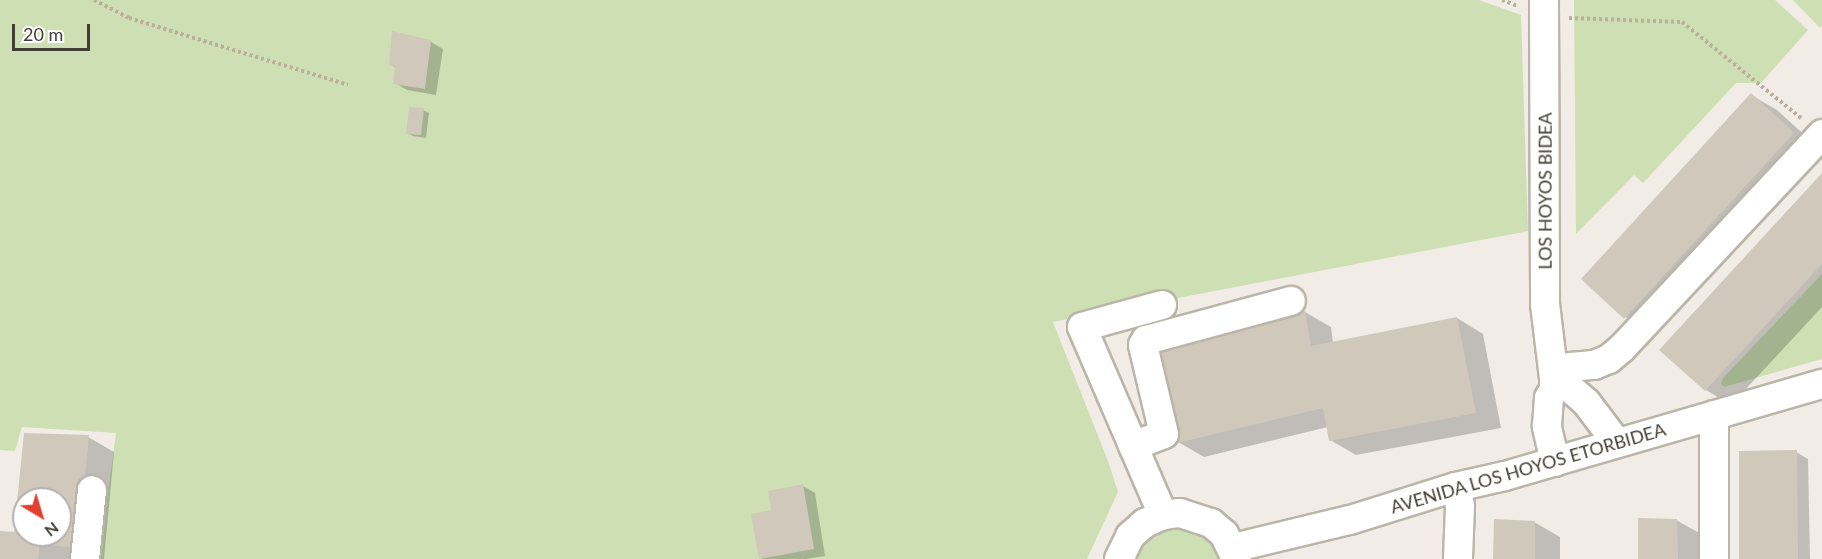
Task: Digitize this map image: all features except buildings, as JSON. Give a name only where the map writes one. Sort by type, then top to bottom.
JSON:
[{"type":"street","name":"LOS HOYOS BIDEA","points":[[1554,385],[1545,304],[1555,9]]},
{"type":"street","points":[[1555,462],[1547,426],[1549,398],[1554,385],[1570,367],[1594,365],[1609,359],[1622,348],[1815,129]]},
{"type":"street","points":[[1133,446],[1164,434],[1143,345],[1146,340],[1291,301]]},
{"type":"street","points":[[1162,305],[1082,327],[1163,515]]},
{"type":"street","points":[[1554,385],[1564,383],[1574,390],[1617,443]]},
{"type":"street","name":"AVENIDA LOS HOYOS ETORBIDEA","points":[[1235,554],[1456,487],[1555,462],[1822,384]]},
{"type":"street","points":[[1714,415],[1714,559]]},
{"type":"street","points":[[1456,487],[1460,506],[1458,559]]},
{"type":"street","points":[[85,559],[92,490]]},
{"type":"street","points":[[1119,559],[1130,536],[1145,523],[1163,515],[1180,513],[1211,523],[1224,534],[1235,554]]},
{"type":"path","points":[[94,0],[129,18],[348,85]]},
{"type":"path","points":[[1555,9],[1682,22],[1815,129]]},
{"type":"green space","points":[[0,0],[1479,0],[1521,15],[1528,231],[1053,322],[1118,492],[1087,559],[99,559],[116,433],[22,427],[15,451],[0,450]]},
{"type":"green space","points":[[1574,0],[1775,0],[1808,30],[1761,83],[1736,83],[1643,183],[1634,175],[1576,234]]},
{"type":"green space","points":[[1793,0],[1822,0],[1820,28]]},
{"type":"green space","points":[[1822,274],[1822,359],[1724,387],[1721,384],[1723,378]]},
{"type":"green space","points":[[1169,528],[1184,528],[1199,533],[1211,542],[1220,559],[1133,559],[1143,542],[1155,533]]}]
